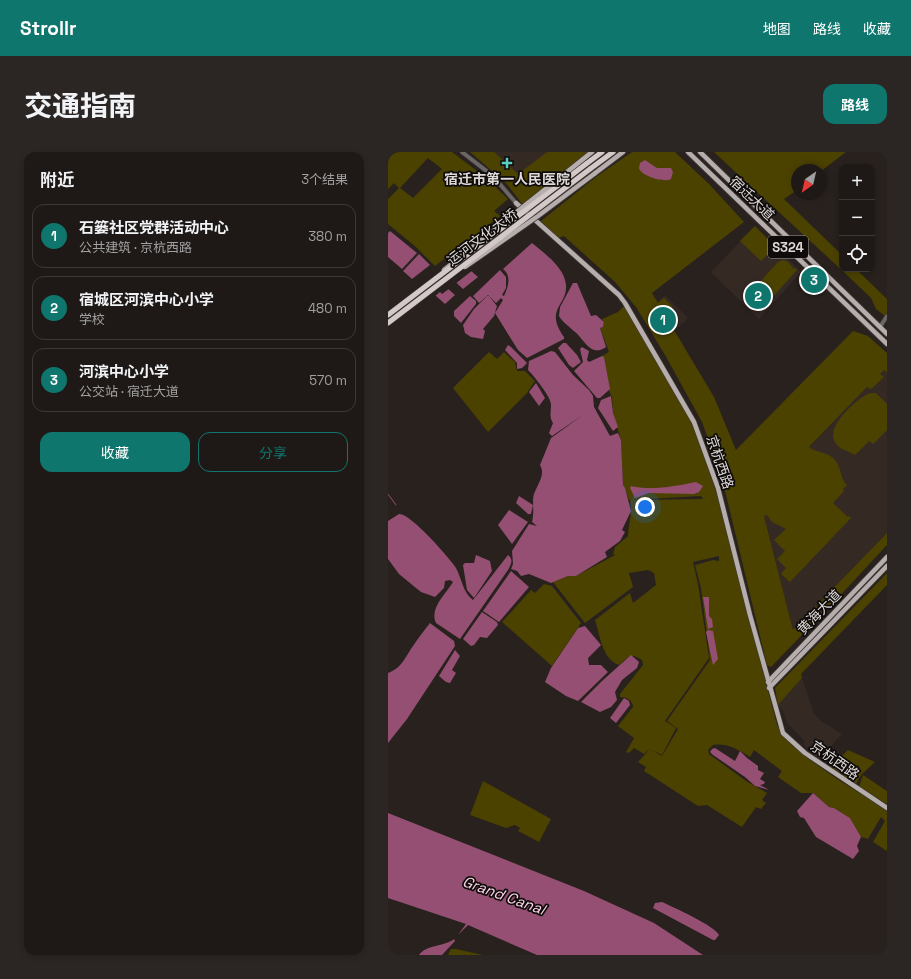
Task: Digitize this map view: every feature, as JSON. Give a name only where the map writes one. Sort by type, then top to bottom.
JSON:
[{"type":"highway","name":"运河文化大桥","points":[[388,315],[584,162],[602,152]]},
{"type":"highway","name":"运河文化大桥","points":[[388,323],[613,152]]},
{"type":"main road","points":[[584,162],[592,152]]},
{"type":"main road","points":[[439,285],[538,216],[623,152]]},
{"type":"main road","name":"宿迁大道","points":[[688,152],[887,344]]},
{"type":"main road","name":"宿迁大道","points":[[700,152],[887,334]]},
{"type":"main road","name":"京杭西路","points":[[516,203],[622,299],[694,422],[718,488],[779,725],[787,739],[844,781],[887,808]]},
{"type":"main road","name":"黄海大道","points":[[768,682],[887,558]]},
{"type":"main road","name":"黄海大道","points":[[769,688],[887,566]]},
{"type":"street","name":"京杭西路","points":[[462,152],[492,176],[516,203]]},
{"type":"street","points":[[880,327],[886,320]]},
{"type":"shaded area","points":[[388,152],[452,152],[485,177],[508,199],[494,211],[500,216],[435,266],[416,247],[388,224],[388,199],[399,188],[394,183],[388,189]],"holes":[[[428,158],[442,169],[413,198],[400,188]]]},
{"type":"shaded area","name":"宿迁市第一人民医院","points":[[470,152],[547,152],[506,183]]},
{"type":"shaded area","points":[[470,152],[494,152],[518,174],[547,152],[593,152],[523,205],[506,183]]},
{"type":"shaded area","points":[[632,152],[675,152],[709,184],[744,222],[652,293],[658,303],[664,298],[673,307],[665,315],[714,397],[736,450],[853,331],[868,336],[887,353],[887,373],[884,370],[880,374],[884,377],[871,389],[867,387],[809,447],[829,455],[839,466],[844,482],[847,485],[843,489],[844,491],[833,503],[851,518],[790,582],[781,574],[786,568],[777,559],[785,551],[774,540],[786,529],[772,522],[767,515],[764,516],[793,630],[816,606],[823,613],[771,667],[767,665],[721,474],[702,422],[665,355],[636,307],[615,282],[564,236],[558,238],[541,221],[596,177]]},
{"type":"shaded area","points":[[714,152],[846,152],[827,166],[827,164],[791,164],[791,194],[784,199],[839,252],[839,268]]},
{"type":"shaded area","points":[[755,226],[801,272],[759,319],[711,272]]},
{"type":"shaded area","points":[[755,226],[775,247],[761,261],[740,241]]},
{"type":"shaded area","points":[[783,260],[788,262],[794,269],[795,268],[797,270],[760,311],[758,309],[769,297],[759,292],[758,284],[778,262]]},
{"type":"shaded area","points":[[844,272],[859,272],[887,299],[887,313],[885,316],[876,309],[871,298]]},
{"type":"shaded area","points":[[665,295],[688,318],[673,333],[650,310]]},
{"type":"shaded area","points":[[625,305],[693,425],[717,494],[777,725],[784,736],[810,760],[826,772],[887,810],[887,851],[873,842],[885,821],[881,817],[868,839],[861,837],[850,818],[834,808],[829,807],[813,793],[801,793],[778,777],[782,771],[754,750],[750,757],[736,749],[723,745],[713,745],[708,750],[709,754],[746,781],[767,793],[762,800],[766,803],[761,809],[756,807],[742,827],[707,805],[698,806],[644,771],[646,767],[638,762],[650,749],[644,754],[634,748],[629,753],[626,752],[634,738],[618,726],[633,705],[627,698],[620,697],[620,694],[643,665],[642,660],[635,656],[630,656],[619,665],[613,662],[602,646],[595,620],[630,593],[633,603],[656,585],[654,573],[648,570],[629,573],[633,587],[585,623],[553,582],[568,576],[576,576],[615,555],[613,554],[615,547],[628,536],[631,509],[630,500],[703,499],[701,496],[629,500],[623,485],[621,440],[613,413],[612,397],[609,391],[604,357],[602,356],[609,352],[600,328],[603,327],[604,322],[602,319],[618,312]],"holes":[[[719,556],[719,561],[713,560],[695,565],[701,588],[710,660],[667,721],[678,729],[662,756],[650,749],[662,755],[676,728],[665,721],[709,658],[698,584],[693,562]]]},
{"type":"shaded area","points":[[489,352],[497,359],[504,352],[515,362],[517,371],[525,371],[535,381],[527,393],[488,432],[453,388]]},
{"type":"shaded area","points":[[884,370],[887,373],[887,533],[793,630],[760,499],[867,387],[883,377],[879,374]]},
{"type":"shaded area","points":[[870,393],[876,393],[887,404],[887,430],[873,444],[869,441],[855,455],[837,445],[833,436],[834,429],[838,421],[851,407]]},
{"type":"shaded area","points":[[887,533],[887,545],[835,601],[827,608],[820,602]]},
{"type":"shaded area","points":[[887,573],[887,585],[801,674],[802,678],[778,705],[775,688]]},
{"type":"shaded area","points":[[544,584],[552,586],[581,623],[552,666],[502,622],[531,590],[535,593]]},
{"type":"shaded area","points":[[802,678],[814,714],[821,721],[842,734],[819,759],[803,744],[805,741],[787,723],[783,711],[778,705]]},
{"type":"shaded area","points":[[848,750],[875,762],[861,775],[856,784],[830,767]]},
{"type":"shaded area","points":[[863,775],[887,791],[887,804],[859,787]]},
{"type":"shaded area","points":[[483,781],[551,819],[539,842],[518,831],[520,828],[515,825],[506,828],[470,815]]},
{"type":"shaded area","points":[[451,949],[456,949],[483,955],[448,955]]},
{"type":"water","points":[[645,160],[657,168],[671,168],[673,172],[671,179],[663,180],[644,174],[639,168],[640,163]]},
{"type":"water","points":[[390,231],[417,253],[402,269],[388,257],[388,233]]},
{"type":"water","points":[[532,243],[556,264],[565,280],[565,295],[556,312],[558,327],[564,339],[527,358],[518,350],[495,313],[503,300],[501,298],[496,303],[488,295],[479,303],[473,296],[500,270],[506,277],[506,288],[502,295],[504,296],[508,285],[508,275],[503,269]]},
{"type":"water","points":[[419,254],[430,265],[412,279],[403,271]]},
{"type":"water","points":[[470,270],[478,277],[463,289],[446,273]]},
{"type":"water","points":[[436,278],[455,295],[445,304],[427,288]]},
{"type":"water","points":[[573,283],[577,283],[591,316],[596,315],[604,322],[603,327],[600,328],[606,347],[601,350],[592,349],[588,346],[562,321],[559,316],[560,307]]},
{"type":"water","points":[[470,296],[476,301],[476,304],[461,323],[454,316],[454,311]]},
{"type":"water","points":[[487,296],[489,296],[497,306],[494,316],[483,329],[485,331],[483,339],[471,337],[465,333],[463,325],[474,309]]},
{"type":"water","points":[[563,343],[566,343],[581,362],[573,368],[569,365],[558,348]]},
{"type":"water","points":[[508,345],[527,363],[522,368],[517,369],[517,363],[505,350]]},
{"type":"water","points":[[582,347],[589,351],[587,360],[589,362],[602,356],[604,357],[610,389],[600,398],[597,398],[574,371],[583,362],[580,349]]},
{"type":"water","points":[[551,351],[555,352],[573,375],[589,390],[593,396],[594,407],[610,436],[618,433],[621,440],[623,485],[631,511],[622,530],[625,532],[620,541],[605,552],[607,557],[576,576],[568,576],[551,583],[529,574],[521,576],[517,571],[511,569],[513,564],[512,551],[529,524],[537,526],[532,522],[533,499],[542,474],[540,465],[551,438],[583,415],[552,436],[549,433],[553,423],[551,417],[551,402],[542,387],[528,370],[529,361]]},
{"type":"water","points":[[536,383],[545,398],[539,406],[529,392]]},
{"type":"water","points":[[611,396],[613,413],[618,427],[613,431],[598,408],[601,400]]},
{"type":"water","points":[[696,482],[703,486],[699,492],[694,494],[649,493],[635,498],[630,488],[631,486],[647,488],[664,487]]},
{"type":"water","points":[[519,496],[533,505],[531,514],[528,514],[516,503]]},
{"type":"water","points":[[509,510],[528,522],[512,544],[498,525]]},
{"type":"water","points":[[399,514],[412,520],[446,555],[456,568],[467,594],[473,600],[508,555],[511,559],[508,570],[460,639],[436,623],[434,617],[439,601],[453,582],[450,580],[445,581],[444,588],[435,597],[421,592],[416,588],[399,574],[388,559],[388,521]]},
{"type":"water","points":[[476,555],[490,561],[492,571],[474,598],[467,590],[463,565],[465,563],[474,563]]},
{"type":"water","points":[[511,571],[529,587],[499,622],[483,611]]},
{"type":"water","points":[[703,597],[709,597],[709,616],[712,619],[713,627],[708,629]]},
{"type":"water","points":[[482,612],[497,622],[498,625],[487,638],[480,637],[474,645],[471,646],[463,639]]},
{"type":"water","points":[[430,623],[454,641],[455,646],[407,719],[388,743],[388,673],[400,665]]},
{"type":"water","points":[[585,626],[601,645],[588,658],[589,665],[601,665],[608,672],[578,701],[566,696],[545,682],[551,668],[578,628]]},
{"type":"water","points":[[708,630],[713,631],[718,659],[713,665],[706,632]]},
{"type":"water","points":[[455,650],[460,656],[452,670],[456,673],[450,683],[446,682],[439,676]]},
{"type":"water","points":[[631,655],[639,662],[637,668],[622,680],[615,692],[617,700],[611,707],[600,712],[581,702],[602,681]]},
{"type":"water","points":[[624,698],[629,701],[630,705],[616,723],[610,718]]},
{"type":"water","points":[[715,748],[735,761],[740,751],[758,766],[758,770],[764,773],[760,779],[765,782],[764,784],[760,785],[769,790],[755,786],[745,777],[713,755],[710,752]]},
{"type":"water","points":[[813,793],[829,807],[834,808],[850,818],[861,837],[857,846],[859,851],[853,859],[816,837],[804,818],[800,817],[797,811]]},
{"type":"water","name":"Grand Canal","points":[[388,813],[584,891],[654,923],[703,955],[537,955],[468,925],[458,935],[466,924],[388,898]]},
{"type":"water","points":[[662,902],[702,922],[716,931],[719,935],[715,940],[713,940],[653,908],[655,903]]},
{"type":"water","points":[[454,939],[455,941],[442,955],[419,955],[426,949],[450,942]]},
{"type":"pier","points":[[463,259],[473,270],[455,284],[445,274]]},
{"type":"pier","points":[[437,277],[450,288],[442,294],[440,292],[434,297],[426,289]]},
{"type":"waterway","points":[[388,494],[396,505]]},
{"type":"place","name":"宿迁市第一人民医院","points":[[507,163]]},
{"type":"place","name":"河滨中心小学","points":[[814,280]]},
{"type":"place","name":"宿城区河滨中心小学","points":[[758,296]]},
{"type":"place","name":"石篓社区党群活动中心","points":[[663,320]]}]
